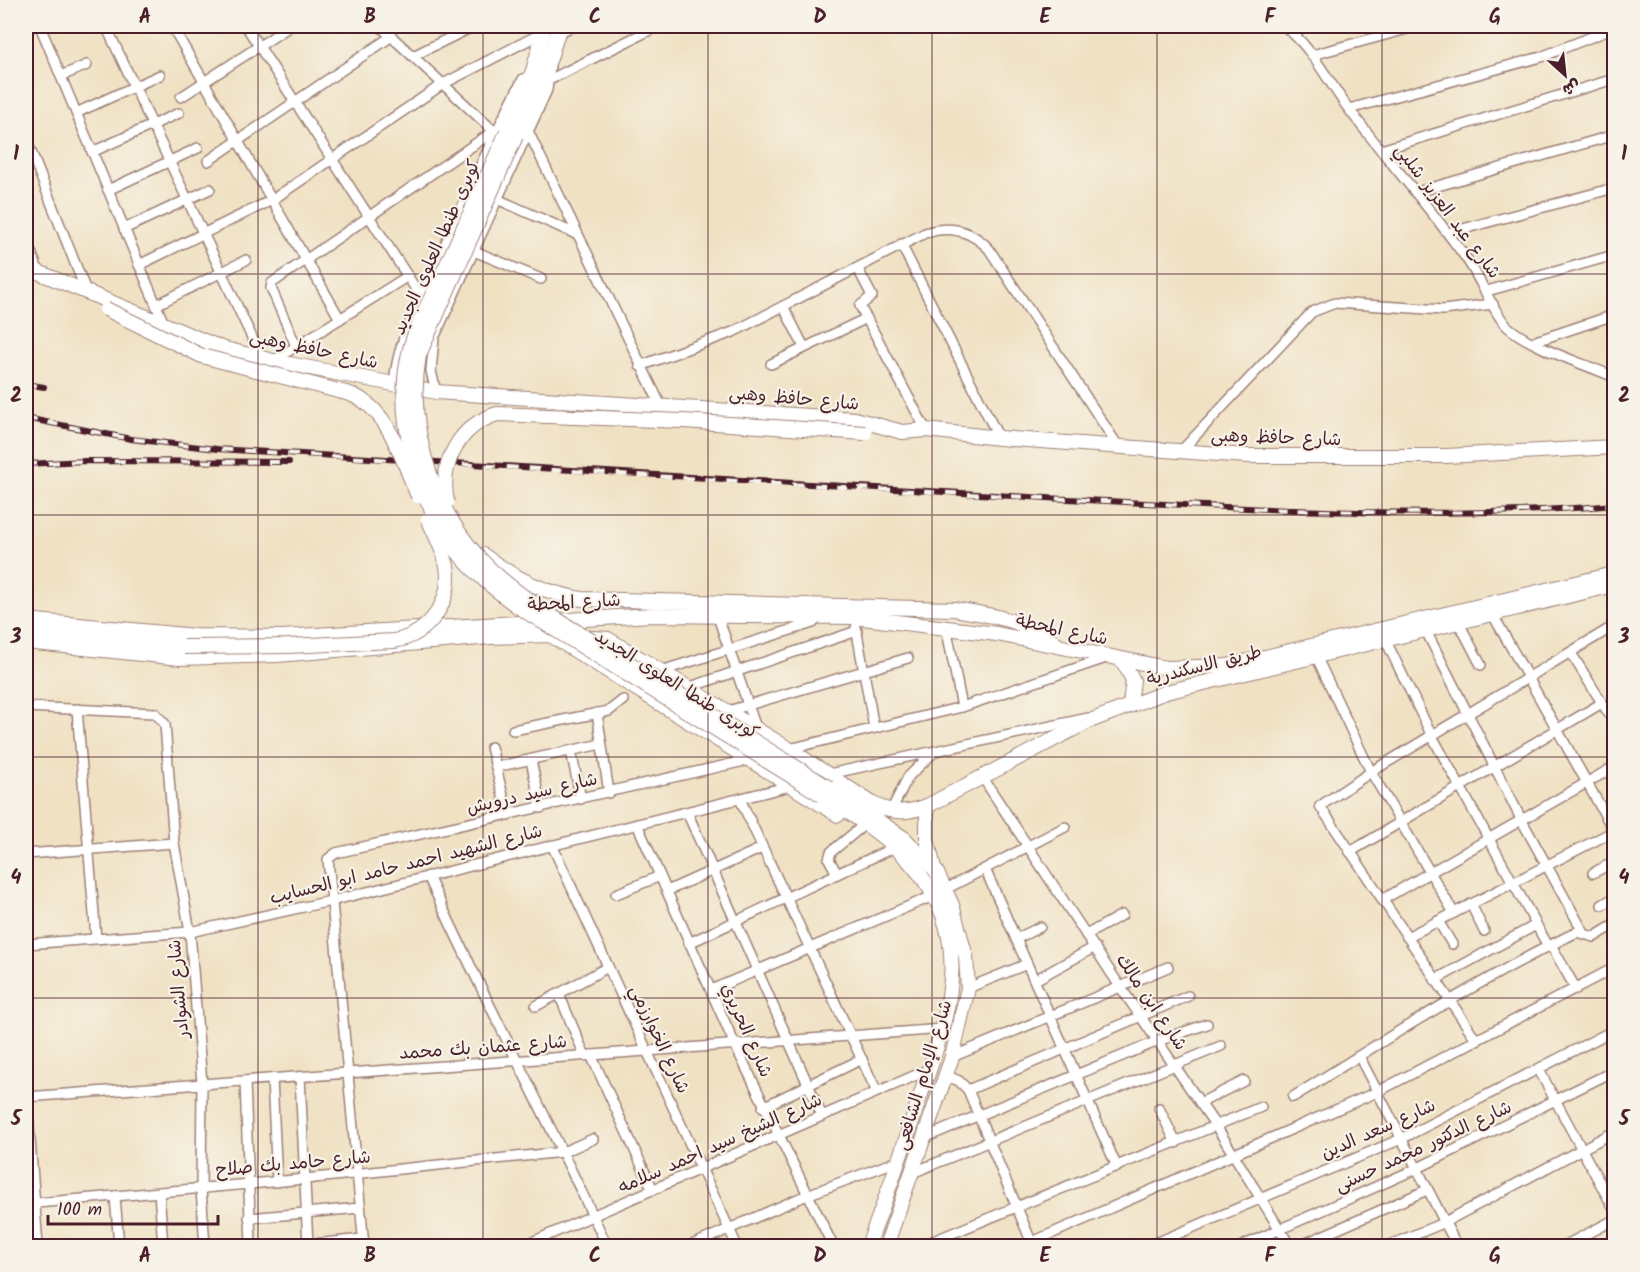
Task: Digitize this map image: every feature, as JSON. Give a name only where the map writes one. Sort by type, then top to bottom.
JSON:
[{"type":"main road","points":[[544,56],[545,29]]},
{"type":"main road","points":[[544,56],[559,29]]},
{"type":"main road","name":"كوبرى طنطا العلوى الجديد","points":[[544,56],[409,351],[405,385],[407,424],[414,460],[428,502],[458,552],[490,585],[517,606],[827,786]]},
{"type":"main road","name":"كوبرى طنطا العلوى الجديد","points":[[508,132],[428,328],[417,367],[415,405],[422,449],[431,476],[452,518],[469,545],[497,575],[535,604],[827,786]]},
{"type":"main road","name":"شارع حافظ وهبى","points":[[26,267],[54,281],[86,291],[213,345],[267,360],[436,392],[855,419],[902,432],[926,430],[999,438],[1247,456],[1446,456],[1614,447]]},
{"type":"main road","points":[[26,631],[184,647],[288,646],[402,640],[428,625],[436,615],[444,600],[447,569],[444,554],[390,435],[370,405],[350,394],[202,356],[54,281]]},
{"type":"main road","points":[[452,518],[445,485],[452,453],[472,426],[497,414],[648,419],[865,433],[902,432]]},
{"type":"main road","points":[[469,545],[520,581],[561,596],[607,600],[954,609],[1010,620],[1037,631],[1064,649]]},
{"type":"main road","name":"طريق الاسكندرية","points":[[1115,659],[1167,668],[1227,666],[1614,574]]},
{"type":"main road","name":"طريق الاسكندرية","points":[[891,811],[901,812],[927,806],[1105,714],[1184,686],[1386,641],[1614,585]]},
{"type":"main road","name":"شارع المحطة","points":[[26,620],[195,636],[281,637],[609,618],[717,614],[819,616],[856,624],[946,626],[1115,659]]},
{"type":"main road","points":[[609,618],[606,628],[608,639],[789,749],[827,786],[891,811]]},
{"type":"main road","name":"شارع الإمام الشافعى","points":[[550,635],[840,816],[866,824]]},
{"type":"main road","name":"شارع المحطة","points":[[26,642],[191,658],[277,655],[491,637],[550,635],[608,639]]},
{"type":"main road","points":[[1115,659],[1133,681],[1130,704]]},
{"type":"main road","name":"شارع الإمام الشافعى","points":[[827,786],[866,824],[895,847],[916,870],[933,896],[944,923],[951,952],[951,991],[943,1029],[900,1160],[868,1246]]},
{"type":"main road","name":"شارع الإمام الشافعى","points":[[827,786],[905,839],[936,871],[946,889],[962,940],[968,988],[952,1057],[886,1246]]},
{"type":"main road","points":[[927,806],[927,839],[936,871]]},
{"type":"street","points":[[40,26],[164,324]]},
{"type":"street","points":[[106,26],[203,234],[267,360],[296,346],[408,276]]},
{"type":"street","points":[[172,26],[340,319]]},
{"type":"street","points":[[246,26],[421,297]]},
{"type":"street","points":[[181,97],[290,26]]},
{"type":"street","points":[[380,26],[443,84],[508,132],[578,235],[661,406]]},
{"type":"street","points":[[413,56],[474,26]]},
{"type":"street","points":[[559,29],[573,26]]},
{"type":"street","points":[[296,346],[272,290],[272,283],[369,216],[508,132],[549,80],[658,26]]},
{"type":"street","name":"شارع عبد العزيز شلبي","points":[[1284,26],[1312,55],[1349,110],[1448,233],[1487,291],[1500,319],[1509,328],[1533,342],[1614,377]]},
{"type":"street","points":[[1312,55],[1418,26]]},
{"type":"street","points":[[1349,110],[1541,57],[1614,28]]},
{"type":"street","points":[[140,265],[272,200],[443,84],[545,29]]},
{"type":"street","points":[[208,161],[392,36]]},
{"type":"street","points":[[544,56],[549,80]]},
{"type":"street","points":[[394,384],[398,357],[421,297],[508,132],[544,56]]},
{"type":"street","points":[[61,76],[87,65]]},
{"type":"street","points":[[76,113],[160,75]]},
{"type":"street","points":[[1381,150],[1614,79]]},
{"type":"street","points":[[92,152],[179,113]]},
{"type":"street","points":[[436,392],[431,371],[434,338],[497,199],[508,132]]},
{"type":"street","points":[[1417,192],[1614,135]]},
{"type":"street","points":[[26,139],[86,291]]},
{"type":"street","points":[[108,190],[198,148]]},
{"type":"street","points":[[1448,233],[1614,188]]},
{"type":"street","points":[[124,229],[210,189]]},
{"type":"street","points":[[497,199],[578,235]]},
{"type":"street","points":[[640,366],[733,332],[858,269],[902,244],[925,233],[948,228],[971,234],[989,249],[1118,446]]},
{"type":"street","points":[[26,239],[40,275]]},
{"type":"street","points":[[902,244],[999,438]]},
{"type":"street","points":[[474,251],[541,279]]},
{"type":"street","points":[[1487,291],[1614,255]]},
{"type":"street","points":[[156,305],[246,260]]},
{"type":"street","points":[[858,269],[872,296],[860,304],[926,430]]},
{"type":"street","points":[[1181,451],[1312,312],[1335,303],[1443,310],[1493,304]]},
{"type":"street","points":[[783,306],[804,347]]},
{"type":"street","points":[[1533,342],[1614,315]]},
{"type":"street","points":[[771,364],[867,318]]},
{"type":"street","points":[[717,614],[756,728]]},
{"type":"street","points":[[1407,937],[1614,831],[1493,615]]},
{"type":"street","points":[[661,671],[813,623],[819,616]]},
{"type":"street","points":[[1459,623],[1481,665]]},
{"type":"street","points":[[690,687],[856,624],[874,728]]},
{"type":"street","points":[[946,626],[962,707]]},
{"type":"street","points":[[1477,1041],[1320,807],[1371,772],[1614,626]]},
{"type":"street","points":[[1426,631],[1521,819],[1584,933]]},
{"type":"street","points":[[1386,641],[1432,736],[1536,926],[1576,989]]},
{"type":"street","points":[[1571,653],[1614,722]]},
{"type":"street","points":[[1316,656],[1371,772],[1454,913]]},
{"type":"street","points":[[728,711],[908,658]]},
{"type":"street","points":[[789,749],[962,707],[1115,659]]},
{"type":"street","points":[[513,730],[615,709],[623,700]]},
{"type":"street","points":[[1350,852],[1602,702]]},
{"type":"street","points":[[26,707],[77,709],[96,938]]},
{"type":"street","name":"شارع الشوادر","points":[[77,709],[155,713],[163,720],[166,729],[174,843],[190,932],[202,1083],[201,1189],[205,1246]]},
{"type":"street","points":[[597,713],[609,793]]},
{"type":"street","points":[[827,786],[936,750],[1105,714]]},
{"type":"street","points":[[496,767],[602,744]]},
{"type":"street","points":[[492,747],[508,816]]},
{"type":"street","points":[[891,811],[908,777],[936,750]]},
{"type":"street","points":[[571,751],[581,799]]},
{"type":"street","points":[[531,760],[541,808]]},
{"type":"street","name":"شارع سيد درويش","points":[[330,901],[326,862],[336,853],[749,760]]},
{"type":"street","points":[[1382,900],[1614,767]]},
{"type":"street","name":"شارع ابن مالك","points":[[983,778],[1121,988],[1216,1126],[1290,1246]]},
{"type":"street","name":"شارع الشهيد احمد حامد ابو الحسايب","points":[[26,944],[190,932],[330,901],[790,786]]},
{"type":"street","points":[[740,799],[877,1092]]},
{"type":"street","points":[[687,812],[822,1116]]},
{"type":"street","name":"شارع الحريري","points":[[637,824],[763,1107],[833,1246]]},
{"type":"street","points":[[837,874],[830,860],[831,852],[866,824]]},
{"type":"street","points":[[946,889],[1065,828]]},
{"type":"street","points":[[26,855],[174,843]]},
{"type":"street","name":"شارع الخوارزمي","points":[[552,845],[737,1246]]},
{"type":"street","points":[[689,943],[895,847]]},
{"type":"street","points":[[667,891],[762,848]]},
{"type":"street","points":[[1593,873],[1614,862]]},
{"type":"street","points":[[985,869],[1118,1167]]},
{"type":"street","points":[[428,876],[474,977],[563,1152],[607,1246]]},
{"type":"street","points":[[616,894],[660,876]]},
{"type":"street","points":[[711,990],[933,896]]},
{"type":"street","points":[[1602,905],[1614,898]]},
{"type":"street","points":[[293,1246],[364,1243],[330,901]]},
{"type":"street","points":[[1471,904],[1484,931]]},
{"type":"street","points":[[1086,935],[1122,915]]},
{"type":"street","points":[[1438,921],[1452,944]]},
{"type":"street","points":[[1293,1096],[1448,1000],[1549,946],[1577,932],[1594,937],[1614,925]]},
{"type":"street","points":[[1435,980],[1536,926]]},
{"type":"street","points":[[1016,939],[1040,927]]},
{"type":"street","points":[[1035,980],[1095,947]]},
{"type":"street","points":[[968,988],[1027,964]]},
{"type":"street","points":[[536,1006],[608,967]]},
{"type":"street","points":[[952,1057],[1168,967]]},
{"type":"street","points":[[945,1075],[959,1081],[968,1090],[981,1116],[1018,1208],[1029,1245],[1377,1092],[1614,968]]},
{"type":"street","points":[[559,994],[653,1190]]},
{"type":"street","points":[[968,1090],[1188,996]]},
{"type":"street","points":[[924,1138],[1158,1041],[1207,1024]]},
{"type":"street","name":"شارع عثمان بك محمد","points":[[26,1097],[943,1029]]},
{"type":"street","name":"شارع سعد الدين","points":[[1149,1246],[1401,1139],[1614,1030]]},
{"type":"street","points":[[912,1173],[1221,1046]]},
{"type":"street","points":[[1359,1056],[1443,1223],[1457,1246]]},
{"type":"street","points":[[763,1107],[862,1059]]},
{"type":"street","name":"شارع الشيخ سيد احمد سلامه","points":[[523,1246],[930,1069]]},
{"type":"street","points":[[1539,1070],[1614,1209]]},
{"type":"street","name":"شارع الدكتور محمد حسنى","points":[[1242,1246],[1416,1169],[1614,1071]]},
{"type":"street","points":[[300,1077],[308,1246]]},
{"type":"street","points":[[272,1079],[277,1182]]},
{"type":"street","points":[[245,1081],[251,1246]]},
{"type":"street","points":[[1200,1103],[1244,1081]]},
{"type":"street","points":[[26,1086],[30,1204],[38,1246]]},
{"type":"street","points":[[1159,1107],[1176,1143]]},
{"type":"street","points":[[921,1246],[1261,1107]]},
{"type":"street","points":[[1388,1246],[1443,1223],[1614,1132]]},
{"type":"street","name":"شارع حامد بك صلاح","points":[[30,1204],[277,1182],[563,1152],[593,1139]]},
{"type":"street","points":[[690,1246],[807,1195],[900,1160]]},
{"type":"street","points":[[1299,1246],[1427,1190]]},
{"type":"street","points":[[159,1192],[163,1246]]},
{"type":"street","points":[[115,1196],[119,1246]]},
{"type":"street","points":[[249,1218],[360,1208]]},
{"type":"street","points":[[1563,1246],[1614,1220]]},
{"type":"railway","points":[[26,384],[44,387]]},
{"type":"railway","points":[[26,418],[131,439],[217,449],[942,493],[1259,509],[1401,513],[1543,510],[1614,505]]},
{"type":"railway","points":[[26,464],[85,461],[289,462]]}]
